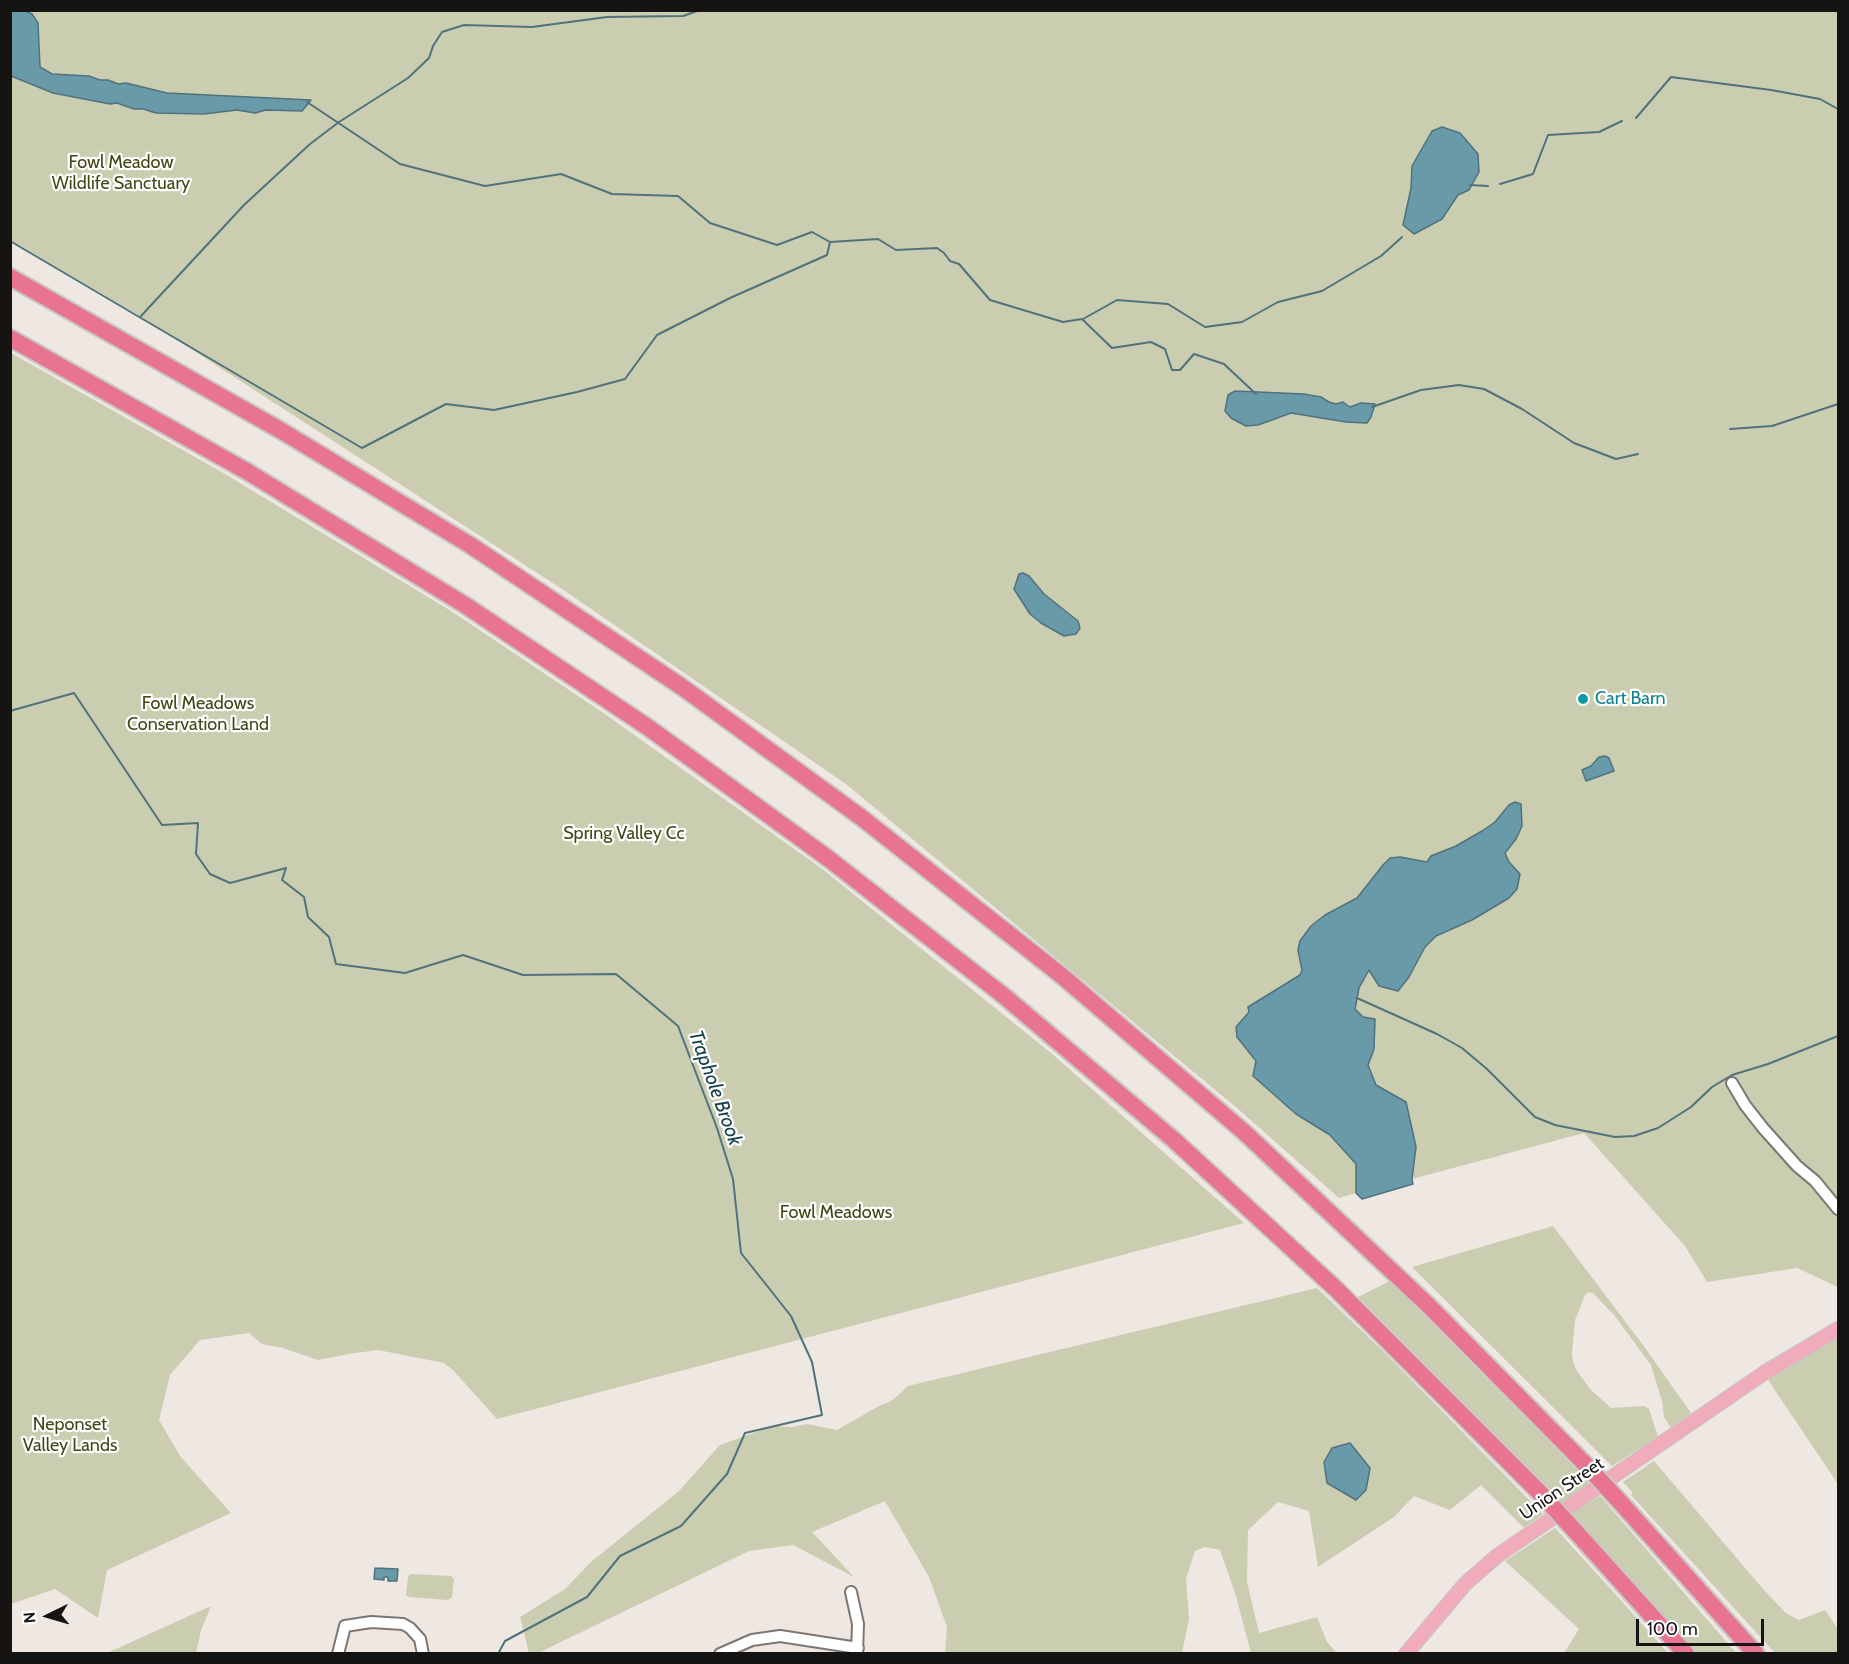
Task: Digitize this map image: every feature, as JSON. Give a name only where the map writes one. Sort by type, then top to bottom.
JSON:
[{"type":"highway","points":[[10,277],[289,436],[470,545],[665,675],[854,812],[1054,969],[1244,1132],[1429,1306],[1586,1465],[1756,1653]]},
{"type":"highway","points":[[10,338],[248,472],[465,605],[649,728],[829,859],[1028,1016],[1221,1182],[1382,1334],[1539,1492],[1686,1653]]},
{"type":"main road","name":"Union Street","points":[[1406,1653],[1460,1590],[1491,1560],[1759,1377],[1839,1329]]},
{"type":"street","points":[[1732,1083],[1763,1128],[1839,1209]]},
{"type":"street","points":[[720,1653],[752,1640],[780,1636],[857,1651],[858,1624],[851,1592]]},
{"type":"street","points":[[338,1653],[345,1626],[371,1622],[403,1624],[410,1628],[420,1638],[423,1653]]},
{"type":"green space","name":"Fowl Meadow Wildlife Sanctuary","points":[[11,11],[1838,11],[1838,1287],[1797,1268],[1707,1282],[1685,1246],[1584,1133],[1412,1179],[1416,1147],[1254,1076],[1296,1114],[1330,1135],[1356,1165],[1356,1193],[1339,1198],[1237,1108],[846,784],[562,589],[140,316],[11,241]]},
{"type":"green space","points":[[11,353],[225,474],[451,611],[602,712],[821,868],[1051,1053],[1244,1223],[497,1419],[444,1363],[378,1350],[318,1360],[283,1348],[262,1344],[249,1333],[200,1340],[170,1375],[159,1420],[180,1456],[231,1513],[107,1570],[98,1618],[55,1589],[11,1604]]},
{"type":"green space","points":[[1553,1226],[1691,1413],[1671,1428],[1664,1417],[1662,1401],[1651,1365],[1614,1315],[1593,1293],[1588,1292],[1575,1320],[1572,1353],[1576,1370],[1591,1390],[1611,1408],[1644,1406],[1649,1409],[1658,1437],[1612,1466],[1412,1267]]},
{"type":"green space","points":[[1390,1281],[1590,1485],[1563,1504],[1358,1297]]},
{"type":"green space","points":[[1317,1288],[1385,1353],[1543,1514],[1524,1528],[1481,1485],[1450,1510],[1414,1496],[1394,1517],[1318,1567],[1309,1511],[1278,1502],[1248,1530],[1247,1582],[1259,1633],[1317,1617],[1327,1642],[1337,1653],[1251,1653],[1236,1596],[1220,1550],[1205,1547],[1195,1551],[1186,1579],[1189,1619],[1182,1653],[945,1653],[947,1627],[929,1577],[885,1501],[812,1532],[854,1577],[793,1545],[749,1551],[538,1653],[529,1653],[520,1617],[565,1589],[591,1562],[679,1491],[720,1445],[773,1426],[792,1427],[807,1424],[837,1430],[893,1400],[908,1386]]},
{"type":"green space","points":[[1838,1334],[1838,1484],[1768,1380]]},
{"type":"green space","points":[[1654,1461],[1786,1613],[1799,1620],[1825,1610],[1838,1629],[1838,1653],[1775,1653],[1631,1495],[1633,1493],[1623,1482]]},
{"type":"green space","points":[[1600,1496],[1736,1653],[1697,1653],[1572,1513]]},
{"type":"green space","points":[[1555,1528],[1668,1653],[1564,1653],[1579,1629],[1505,1561]]},
{"type":"green space","points":[[410,1574],[451,1576],[454,1579],[452,1597],[448,1600],[409,1597],[406,1595]]},
{"type":"green space","points":[[211,1606],[201,1630],[196,1653],[107,1653]]},
{"type":"water","points":[[10,11],[25,11],[32,14],[38,23],[40,67],[52,74],[89,76],[167,93],[311,100],[302,111],[266,110],[255,113],[237,110],[204,114],[156,113],[117,103],[110,104],[53,93],[11,76]]},
{"type":"water","points":[[1442,127],[1460,133],[1478,154],[1479,172],[1469,190],[1458,195],[1442,219],[1414,234],[1403,225],[1411,188],[1412,166],[1432,131]]},
{"type":"water","points":[[1235,391],[1304,394],[1321,397],[1336,404],[1343,402],[1350,407],[1361,403],[1375,404],[1367,423],[1291,413],[1258,425],[1246,426],[1231,418],[1225,411],[1228,395]]},
{"type":"water","points":[[1019,574],[1029,576],[1044,594],[1078,621],[1080,628],[1076,634],[1064,636],[1030,614],[1014,589]]},
{"type":"water","points":[[1599,757],[1609,758],[1614,771],[1586,781],[1582,770],[1591,766]]},
{"type":"water","points":[[1515,802],[1521,804],[1522,826],[1516,839],[1505,853],[1509,862],[1520,874],[1517,889],[1509,898],[1472,920],[1436,936],[1425,947],[1409,977],[1398,991],[1379,986],[1369,970],[1359,988],[1355,1009],[1363,1017],[1375,1019],[1374,1049],[1368,1065],[1376,1085],[1406,1102],[1416,1147],[1413,1184],[1362,1199],[1356,1193],[1356,1164],[1330,1135],[1296,1114],[1253,1076],[1256,1061],[1237,1037],[1236,1027],[1249,1012],[1248,1007],[1300,975],[1302,970],[1298,950],[1300,941],[1311,926],[1325,915],[1357,898],[1390,858],[1400,857],[1427,862],[1431,856],[1456,846],[1482,831],[1495,822],[1509,805]]},
{"type":"water","points":[[1350,1443],[1370,1468],[1366,1490],[1356,1500],[1327,1483],[1324,1462],[1332,1448]]},
{"type":"water","points":[[375,1568],[398,1569],[397,1581],[388,1581],[388,1577],[384,1577],[384,1580],[374,1579]]},
{"type":"waterway","points":[[141,316],[244,205],[310,144],[339,122],[408,78],[429,58],[442,32],[464,25],[532,27],[607,17],[683,16],[700,10]]},
{"type":"waterway","points":[[1636,118],[1671,77],[1820,99],[1838,109]]},
{"type":"waterway","points":[[307,102],[400,164],[485,186],[561,174],[612,194],[678,196],[710,223],[777,245],[812,232],[830,242],[878,239],[896,250],[937,248],[950,261],[959,264],[990,300],[1063,322],[1082,319],[1112,348],[1151,342],[1165,349],[1172,370],[1180,370],[1194,354],[1224,364],[1256,394]]},
{"type":"waterway","points":[[1500,184],[1533,174],[1548,135],[1599,132],[1622,121]]},
{"type":"waterway","points":[[1470,185],[1488,186]]},
{"type":"waterway","points":[[1083,319],[1117,300],[1168,304],[1205,327],[1242,322],[1278,302],[1322,291],[1381,256],[1402,237]]},
{"type":"waterway","points":[[10,241],[362,448],[446,404],[494,410],[625,379],[657,335],[730,298],[827,255],[830,242]]},
{"type":"waterway","points":[[1372,407],[1421,390],[1459,385],[1484,389],[1522,409],[1574,443],[1616,459],[1638,454]]},
{"type":"waterway","points":[[1730,429],[1772,426],[1838,404]]},
{"type":"waterway","name":"Traphole Brook","points":[[10,711],[74,693],[162,825],[198,823],[196,854],[210,874],[230,883],[286,868],[282,880],[304,897],[308,917],[329,937],[336,964],[405,973],[463,955],[523,975],[616,974],[678,1026],[717,1128],[733,1179],[741,1253],[791,1316],[812,1362],[822,1415],[745,1433],[727,1474],[681,1526],[620,1556],[587,1597],[505,1641],[498,1654]]},
{"type":"waterway","points":[[1357,998],[1437,1034],[1462,1048],[1487,1069],[1535,1117],[1555,1125],[1615,1137],[1634,1136],[1658,1128],[1691,1107],[1712,1087],[1732,1075],[1768,1064],[1838,1036]]},
{"type":"place","name":"Cart Barn","points":[[1583,699]]},
{"type":"park label","name":"Fowl Meadows Conservation Land","points":[[198,714]]},
{"type":"park label","name":"Spring Valley Cc","points":[[624,834]]},
{"type":"park label","name":"Fowl Meadows","points":[[836,1213]]},
{"type":"park label","name":"Neponset Valley Lands","points":[[70,1435]]}]
